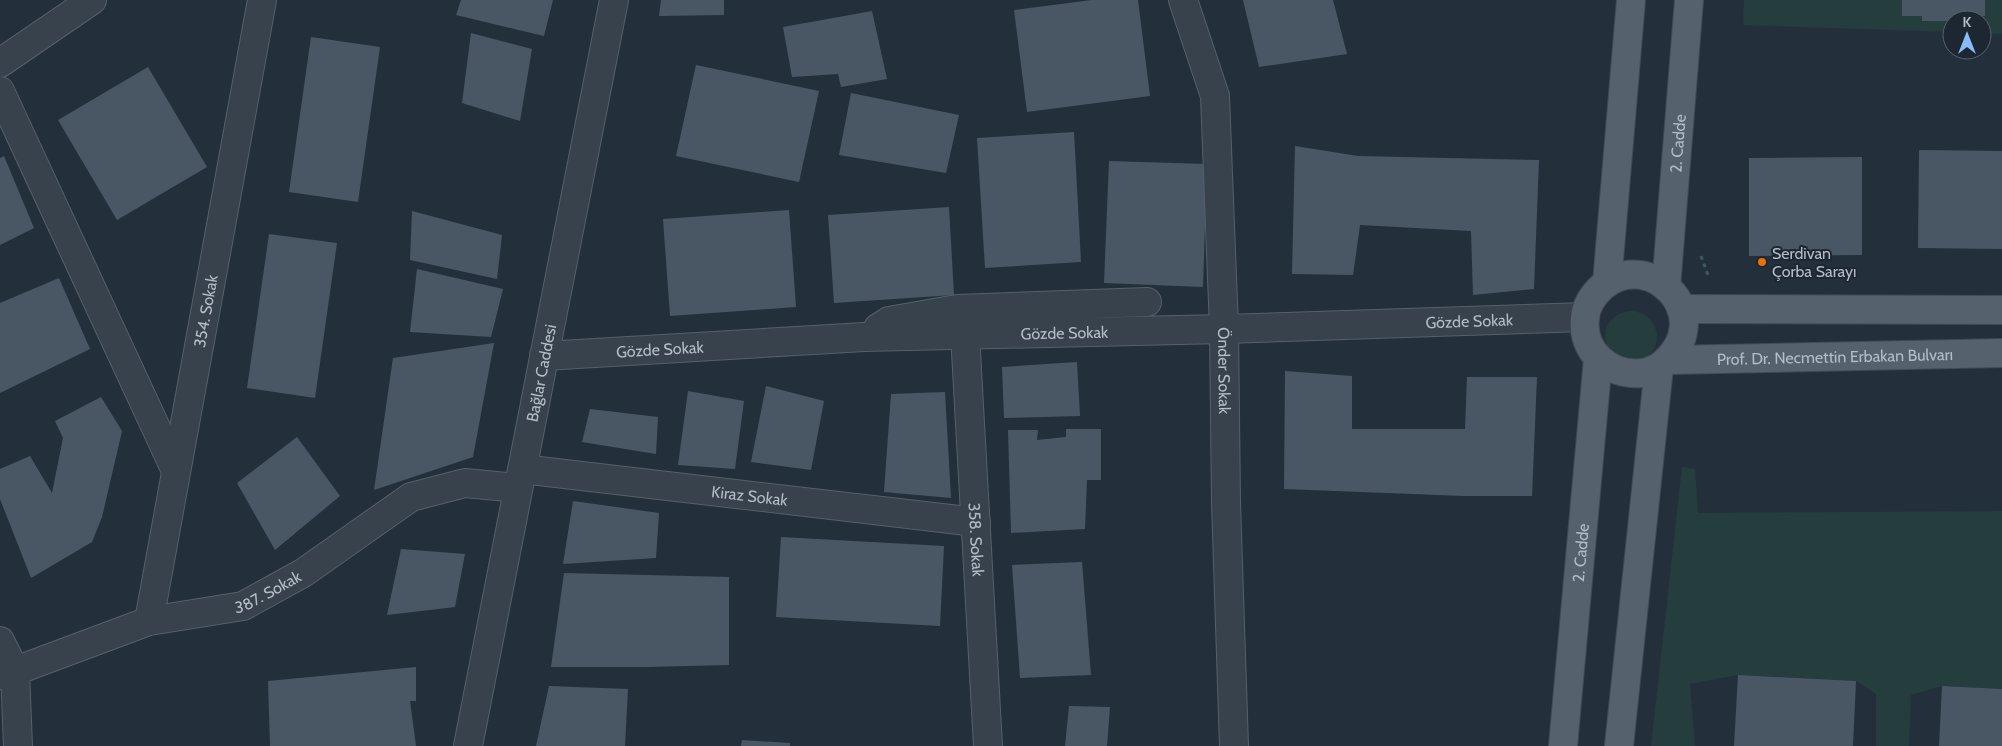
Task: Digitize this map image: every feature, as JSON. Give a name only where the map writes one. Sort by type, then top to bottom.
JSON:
[{"type":"main road","points":[[1607,283],[1631,0]]},
{"type":"main road","name":"2. Cadde","points":[[1666,287],[1689,0]]},
{"type":"main road","points":[[1631,275],[1644,276],[1656,280],[1666,287],[1675,297],[1681,309],[1684,322],[1678,349],[1664,363],[1643,374],[1627,374],[1611,368],[1598,359],[1589,347],[1585,332],[1585,317],[1589,303],[1597,292],[1607,283],[1619,277],[1631,275]]},
{"type":"main road","points":[[1681,309],[2002,310]]},
{"type":"main road","name":"Prof. Dr. Necmettin Erbakan Bulvarı","points":[[1664,363],[2002,353]]},
{"type":"main road","name":"2. Cadde","points":[[1563,746],[1598,359]]},
{"type":"main road","points":[[1619,746],[1664,363]]},
{"type":"street","points":[[0,63],[92,0]]},
{"type":"street","name":"354. Sokak","points":[[149,621],[262,0]]},
{"type":"street","name":"Bağlar Caddesi","points":[[468,746],[614,0]]},
{"type":"street","name":"Önder Sokak","points":[[1183,0],[1215,96],[1224,329],[1226,503],[1234,746]]},
{"type":"street","points":[[0,91],[176,471]]},
{"type":"street","points":[[864,337],[889,320],[957,309],[1148,302]]},
{"type":"street","name":"Gözde Sokak","points":[[544,356],[864,337],[1224,329],[1585,317]]},
{"type":"street","name":"358. Sokak","points":[[965,334],[988,746]]},
{"type":"street","name":"Kiraz Sokak","points":[[520,479],[976,522]]},
{"type":"street","name":"387. Sokak","points":[[8,673],[149,621],[243,606],[303,573],[411,497],[465,483],[520,479]]},
{"type":"street","points":[[0,642],[8,673],[18,746]]},
{"type":"path","points":[[1700,248],[1700,255],[1711,283]]},
{"type":"green space","points":[[1744,0],[2002,0],[2002,34],[1992,34],[1992,10],[1942,10],[1942,32],[1743,25]]},
{"type":"green space","points":[[1631,311],[1641,313],[1649,319],[1655,327],[1657,337],[1655,347],[1649,355],[1641,361],[1631,363],[1621,361],[1613,355],[1607,347],[1605,337],[1607,327],[1613,319],[1621,313]]},
{"type":"green space","points":[[1682,467],[1695,469],[1698,513],[2002,511],[2002,689],[1942,686],[1911,695],[1909,746],[1876,746],[1876,694],[1856,681],[1738,675],[1690,684],[1695,746],[1651,746]]},
{"type":"building","points":[[461,0],[553,0],[544,36],[456,15]]},
{"type":"building","points":[[661,0],[724,0],[724,15],[659,16]]},
{"type":"building","points":[[1092,0],[1138,0],[1150,96],[1027,112],[1014,10]]},
{"type":"building","points":[[1243,0],[1333,0],[1347,54],[1259,67]]},
{"type":"building","points":[[1902,0],[1985,0],[1985,10],[1942,10],[1942,21],[1922,21],[1922,16],[1902,16]]},
{"type":"building","points":[[872,11],[887,79],[841,87],[838,74],[792,77],[783,27]]},
{"type":"building","points":[[471,33],[532,49],[520,121],[462,103]]},
{"type":"building","points":[[311,37],[380,47],[358,202],[289,192]]},
{"type":"building","points":[[696,65],[819,91],[799,182],[676,156]]},
{"type":"building","points":[[148,67],[207,167],[117,220],[58,120]]},
{"type":"building","points":[[851,93],[959,115],[946,173],[839,155]]},
{"type":"building","points":[[1074,132],[1081,262],[985,268],[977,138]]},
{"type":"building","points":[[1295,146],[1358,156],[1539,160],[1534,289],[1473,295],[1471,231],[1360,225],[1353,275],[1292,274]]},
{"type":"building","points":[[1919,150],[2002,151],[2002,249],[1918,248]]},
{"type":"building","points":[[4,156],[34,228],[0,245],[0,158]]},
{"type":"building","points":[[1862,157],[1862,255],[1749,256],[1749,158]]},
{"type":"building","points":[[1109,161],[1207,164],[1203,287],[1104,283]]},
{"type":"building","points":[[949,207],[954,295],[834,303],[828,215]]},
{"type":"building","points":[[789,210],[796,307],[670,316],[663,219]]},
{"type":"building","points":[[412,211],[502,235],[497,279],[410,260]]},
{"type":"building","points":[[269,234],[337,243],[315,398],[247,388]]},
{"type":"building","points":[[417,269],[503,289],[491,337],[410,332]]},
{"type":"building","points":[[59,278],[90,349],[0,393],[0,303]]},
{"type":"building","points":[[494,343],[473,457],[374,490],[393,358]]},
{"type":"building","points":[[1077,362],[1080,416],[1004,418],[1002,367]]},
{"type":"building","points":[[1285,371],[1352,376],[1352,429],[1465,429],[1467,377],[1537,377],[1532,496],[1464,496],[1284,489]]},
{"type":"building","points":[[766,386],[824,401],[811,470],[751,462]]},
{"type":"building","points":[[688,391],[744,401],[735,469],[678,465]]},
{"type":"building","points":[[945,392],[951,498],[884,492],[891,394]]},
{"type":"building","points":[[101,397],[122,431],[102,517],[92,542],[31,578],[0,499],[0,469],[30,456],[52,493],[63,438],[55,421]]},
{"type":"building","points":[[590,409],[658,417],[656,454],[582,442]]},
{"type":"building","points":[[1066,429],[1101,429],[1101,480],[1087,480],[1085,529],[1011,533],[1008,430],[1038,430],[1037,440],[1066,437]]},
{"type":"building","points":[[297,437],[340,496],[275,550],[237,483]]},
{"type":"building","points":[[573,501],[659,513],[656,558],[563,564]]},
{"type":"building","points":[[781,537],[944,546],[940,626],[776,617]]},
{"type":"building","points":[[401,549],[465,554],[455,607],[387,615]]},
{"type":"building","points":[[1082,562],[1091,675],[1020,678],[1012,565]]},
{"type":"building","points":[[564,573],[729,577],[729,665],[551,667]]},
{"type":"building","points":[[416,667],[416,701],[410,701],[416,746],[270,746],[268,681]]},
{"type":"building","points":[[1738,675],[1856,681],[1853,746],[1734,746]]},
{"type":"building","points":[[549,686],[628,689],[625,746],[536,746]]},
{"type":"building","points":[[1942,686],[2002,689],[2002,746],[1939,746]]},
{"type":"building","points":[[1069,706],[1110,707],[1107,746],[1065,746]]},
{"type":"building","points":[[742,740],[790,743],[790,746],[741,746]]},
{"type":"place","name":"Serdivan Çorba Sarayı","points":[[1762,262]]}]
